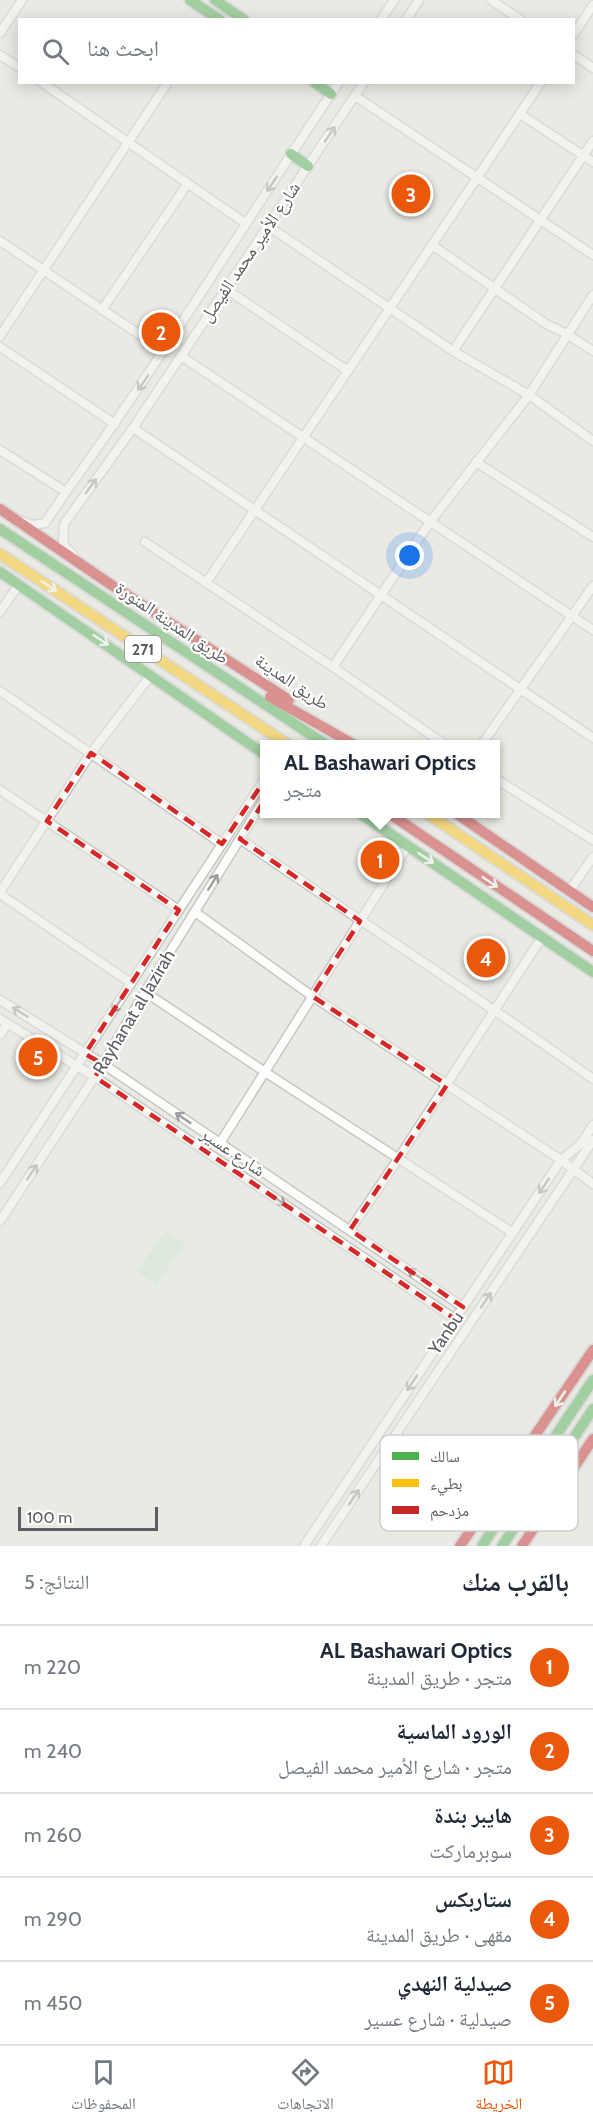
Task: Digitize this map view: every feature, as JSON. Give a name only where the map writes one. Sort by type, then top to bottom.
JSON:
[{"type":"main road","points":[[190,0],[214,18]]},
{"type":"main road","points":[[220,1],[241,18]]},
{"type":"main road","points":[[317,84],[331,94]]},
{"type":"main road","points":[[291,154],[308,166]]},
{"type":"main road","name":"طريق المدينة","points":[[0,509],[87,569],[193,636],[348,740]]},
{"type":"main road","name":"طريق المدينة المنورة","points":[[0,528],[319,740]]},
{"type":"main road","name":"طريق المدينة المنورة","points":[[0,554],[280,740]]},
{"type":"main road","points":[[0,572],[260,749]]},
{"type":"main road","points":[[148,628],[347,740]]},
{"type":"main road","points":[[164,663],[260,748]]},
{"type":"main road","points":[[368,818],[593,972]]},
{"type":"main road","points":[[397,818],[593,951]]},
{"type":"main road","points":[[435,818],[593,925]]},
{"type":"main road","points":[[464,818],[593,907]]},
{"type":"main road","points":[[535,1435],[593,1350]]},
{"type":"main road","points":[[556,1435],[593,1380]]},
{"type":"main road","points":[[576,1435],[593,1409]]},
{"type":"main road","points":[[578,1462],[593,1439]]},
{"type":"main road","points":[[460,1546],[470,1531]]},
{"type":"main road","points":[[482,1546],[492,1531]]},
{"type":"main road","points":[[502,1546],[512,1531]]},
{"type":"main road","points":[[522,1546],[532,1531]]},
{"type":"street","points":[[0,33],[22,0]]},
{"type":"street","points":[[382,18],[394,0]]},
{"type":"street","points":[[407,18],[419,0]]},
{"type":"street","points":[[214,18],[220,1]]},
{"type":"street","points":[[496,1],[518,18]]},
{"type":"street","points":[[575,31],[593,5]]},
{"type":"street","points":[[0,55],[18,67]]},
{"type":"street","points":[[575,56],[593,68]]},
{"type":"street","points":[[44,84],[246,223]]},
{"type":"street","points":[[0,336],[167,84]]},
{"type":"street","name":"شارع الأمير محمد الفيصل","points":[[12,518],[33,525],[45,523],[164,351],[338,84]]},
{"type":"street","name":"شارع الأمير محمد الفيصل","points":[[87,569],[63,544],[64,524],[133,428],[363,84]]},
{"type":"street","points":[[206,583],[540,84]]},
{"type":"street","points":[[355,96],[593,255]]},
{"type":"street","points":[[520,114],[593,162]]},
{"type":"street","points":[[453,351],[593,141]]},
{"type":"street","points":[[102,310],[188,183]]},
{"type":"street","points":[[268,226],[453,351],[529,394],[593,441]]},
{"type":"street","points":[[0,241],[164,351]]},
{"type":"street","points":[[432,245],[546,324],[593,351]]},
{"type":"street","points":[[226,289],[348,371]]},
{"type":"street","points":[[333,667],[430,522],[529,394],[593,295]]},
{"type":"street","points":[[0,347],[115,424]]},
{"type":"street","points":[[181,357],[593,630]]},
{"type":"street","points":[[133,428],[593,738]]},
{"type":"street","points":[[0,450],[66,492]]},
{"type":"street","points":[[476,462],[593,537]]},
{"type":"street","points":[[58,504],[71,513]]},
{"type":"street","points":[[145,542],[438,740]]},
{"type":"street","points":[[0,612],[19,584]]},
{"type":"street","points":[[485,740],[593,586]]},
{"type":"street","points":[[131,983],[0,893],[91,753],[151,675]]},
{"type":"street","points":[[0,691],[222,844]]},
{"type":"street","points":[[500,781],[593,840]]},
{"type":"street","name":"Rayhanat al Jazirah","points":[[0,1183],[260,786]]},
{"type":"street","points":[[0,789],[179,910]]},
{"type":"street","name":"Rayhanat al Jazirah","points":[[0,1221],[95,1077],[260,806]]},
{"type":"street","points":[[240,839],[593,1078]]},
{"type":"street","points":[[220,1143],[408,845]]},
{"type":"street","points":[[570,890],[593,857]]},
{"type":"street","points":[[195,912],[312,996],[561,1160],[593,1184]]},
{"type":"street","points":[[350,1230],[542,937]]},
{"type":"street","points":[[145,992],[513,1233]]},
{"type":"street","name":"شارع عسير","points":[[0,1000],[103,1064],[463,1307]]},
{"type":"street","points":[[0,1035],[4,1022]]},
{"type":"street","name":"شارع عسير","points":[[4,1022],[95,1077],[455,1319]]},
{"type":"street","name":"Yanbu","points":[[304,1546],[561,1160],[581,1144],[593,1125]]},
{"type":"street","name":"Yanbu","points":[[395,1435],[593,1140]]},
{"type":"street","name":"Yanbu","points":[[321,1546],[380,1458]]},
{"type":"highlighted area","points":[[261,752],[330,793],[285,779],[268,795],[240,839],[360,921],[312,996],[447,1085],[350,1230],[463,1307],[455,1319],[95,1077],[103,1064],[85,1054],[179,910],[47,821],[91,753],[222,844],[272,769]]},
{"type":"green space","points":[[166,1230],[185,1244],[156,1285],[137,1271]]},
{"type":"traffic: fast","points":[[190,0],[217,18]]},
{"type":"traffic: fast","points":[[215,0],[241,18]]},
{"type":"traffic: fast","points":[[317,84],[331,94]]},
{"type":"traffic: fast","points":[[291,154],[308,166]]},
{"type":"traffic: fast","points":[[0,529],[319,740]]},
{"type":"traffic: fast","points":[[0,572],[260,751]]},
{"type":"traffic: fast","points":[[367,818],[593,972]]},
{"type":"traffic: fast","points":[[556,1435],[593,1380]]},
{"type":"traffic: fast","points":[[576,1435],[593,1409]]},
{"type":"traffic: fast","points":[[482,1546],[492,1531]]},
{"type":"traffic: fast","points":[[502,1546],[512,1531]]},
{"type":"traffic: slow","points":[[0,554],[281,740]]},
{"type":"traffic: slow","points":[[434,818],[593,925]]},
{"type":"traffic: jam","points":[[0,509],[107,582],[289,700]]},
{"type":"traffic: jam","points":[[270,697],[346,740]]},
{"type":"traffic: jam","points":[[396,818],[593,951]]},
{"type":"traffic: jam","points":[[463,818],[593,907]]},
{"type":"traffic: jam","points":[[535,1435],[593,1350]]},
{"type":"traffic: jam","points":[[578,1462],[593,1439]]},
{"type":"traffic: jam","points":[[460,1546],[470,1531]]},
{"type":"traffic: jam","points":[[522,1546],[532,1531]]},
{"type":"place","name":"هايبر بندة","points":[[411,194]]},
{"type":"place","name":"الورود الماسية","points":[[161,332]]},
{"type":"place","name":"AL Bashawari Optics","points":[[380,860]]},
{"type":"place","name":"ستاربكس","points":[[486,958]]},
{"type":"place","name":"صيدلية النهدي","points":[[38,1057]]}]
